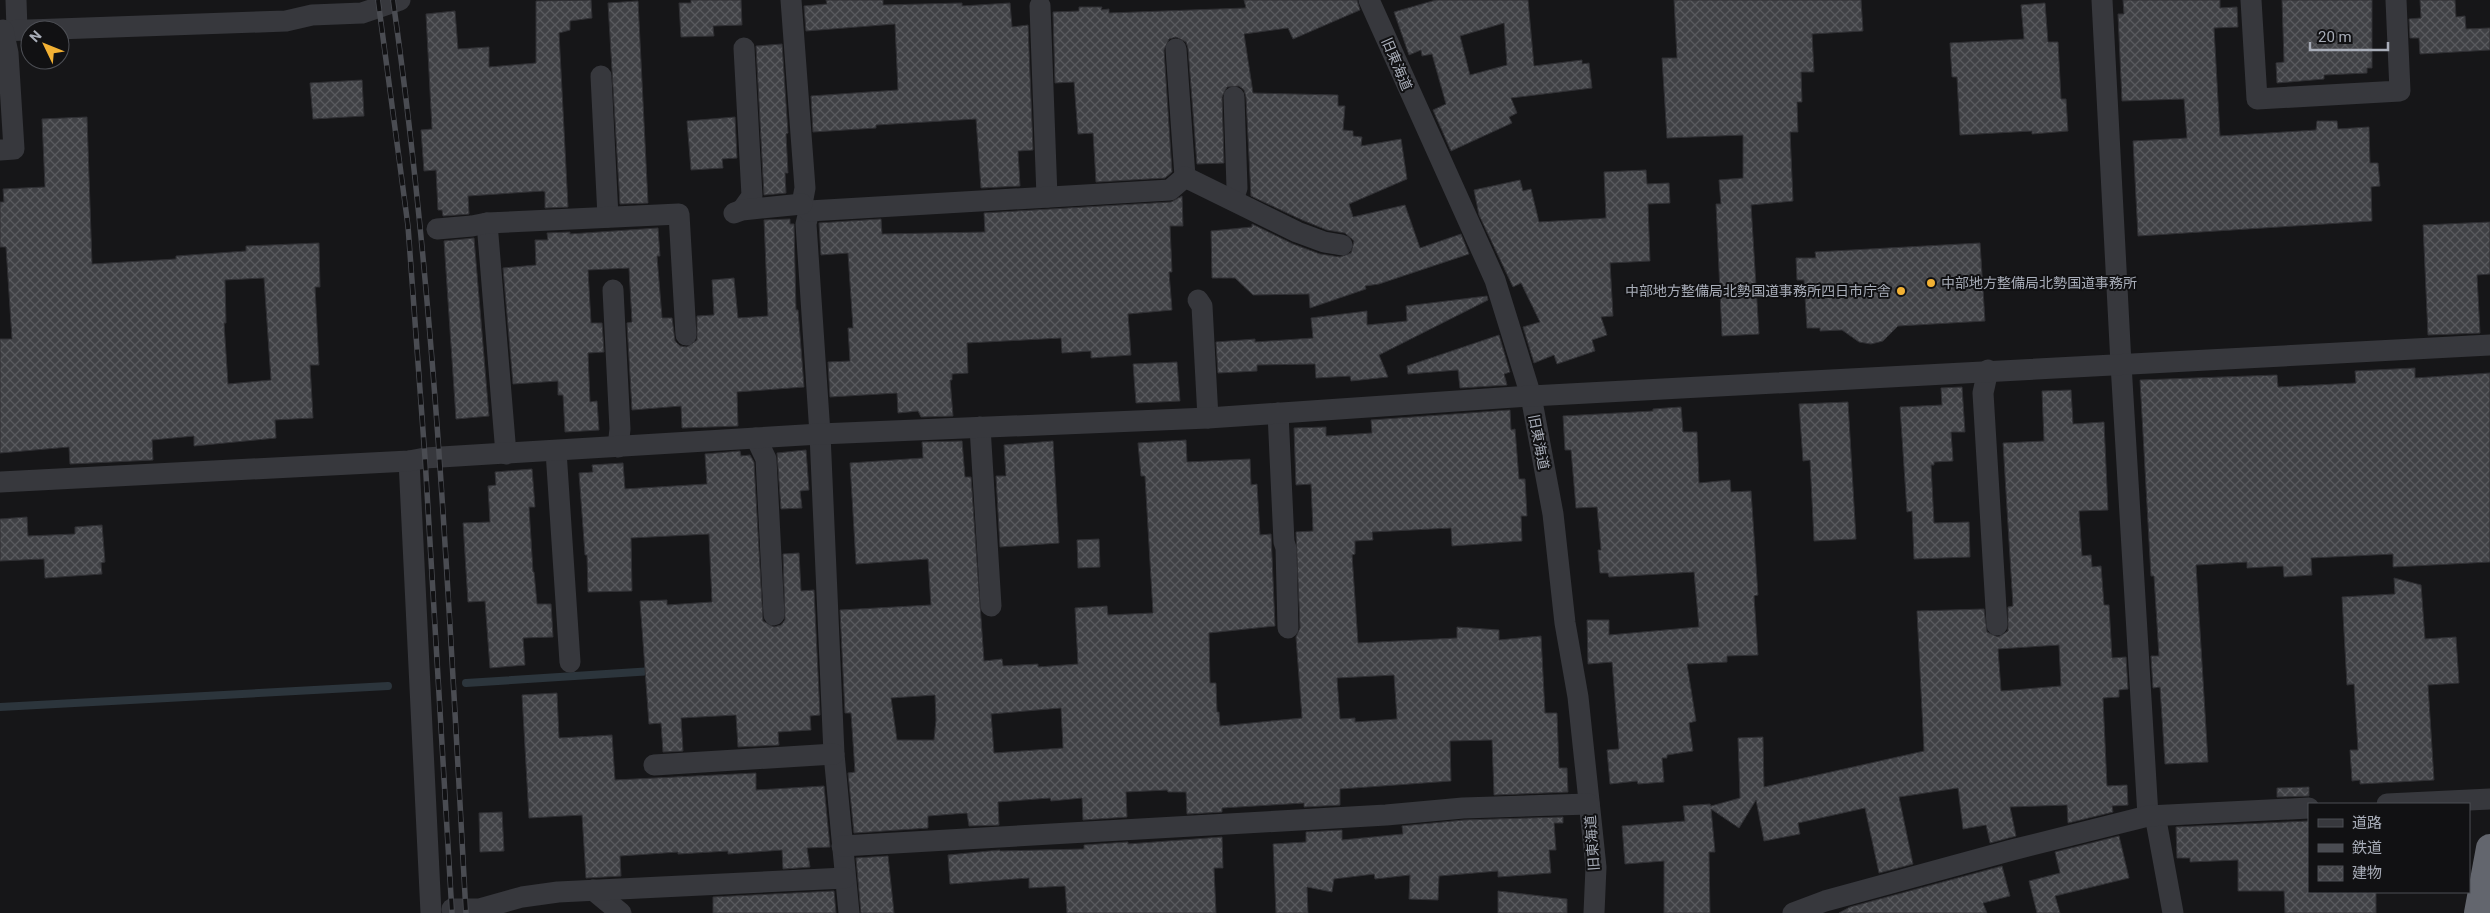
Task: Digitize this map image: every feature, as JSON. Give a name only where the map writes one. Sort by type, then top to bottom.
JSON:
[{"type":"highway","points":[[2478,913],[2490,848]]},
{"type":"street","points":[[0,150],[14,149],[7,30],[16,0]]},
{"type":"street","points":[[7,30],[286,21],[312,15],[362,13],[400,0]]},
{"type":"street","points":[[791,0],[820,434],[834,754],[849,913]]},
{"type":"street","name":"旧東海道","points":[[1369,0],[1495,280],[1530,396],[1553,514],[1565,623],[1578,697],[1596,867],[1594,913]]},
{"type":"street","points":[[2102,0],[2121,364],[2151,816],[2174,913]]},
{"type":"street","points":[[2251,0],[2257,99],[2400,92],[2396,0]]},
{"type":"street","points":[[1040,6],[1047,197]]},
{"type":"street","points":[[744,48],[752,196],[738,211],[1170,190],[1185,177]]},
{"type":"street","points":[[1176,48],[1185,177]]},
{"type":"street","points":[[601,76],[608,217]]},
{"type":"street","points":[[1233,200],[1237,188],[1234,97]]},
{"type":"street","points":[[1185,177],[1297,232],[1324,242],[1342,245]]},
{"type":"street","points":[[437,229],[487,223],[679,214],[686,335]]},
{"type":"street","points":[[487,223],[506,454]]},
{"type":"street","points":[[613,290],[620,429],[618,447]]},
{"type":"street","points":[[1198,300],[1202,306],[1208,418]]},
{"type":"street","points":[[0,482],[409,461],[425,458],[556,452],[820,434],[1208,418],[1530,396],[1988,370],[2490,345]]},
{"type":"street","points":[[1988,370],[1983,393],[1997,625]]},
{"type":"street","points":[[1278,413],[1284,542],[1286,548],[1288,628]]},
{"type":"street","points":[[980,427],[991,606]]},
{"type":"street","points":[[756,438],[766,459],[774,615]]},
{"type":"street","points":[[556,452],[570,662]]},
{"type":"street","points":[[409,461],[431,913]]},
{"type":"street","points":[[654,765],[834,754]]},
{"type":"street","points":[[2408,803],[2490,799]]},
{"type":"street","points":[[842,846],[1386,815],[1463,808],[1589,804]]},
{"type":"street","points":[[1793,913],[1825,902],[2012,850],[2151,816],[2308,808]]},
{"type":"street","points":[[452,909],[479,909],[522,897],[593,890],[845,878]]},
{"type":"street","points":[[593,890],[621,913]]},
{"type":"building","points":[[591,0],[592,18],[570,21],[570,30],[559,33],[568,207],[545,208],[545,192],[543,191],[468,196],[469,214],[443,216],[442,210],[438,210],[436,170],[424,171],[421,130],[432,129],[426,14],[455,11],[458,49],[489,47],[489,67],[536,63],[536,1]]},
{"type":"building","points":[[691,0],[741,0],[742,25],[713,26],[714,36],[681,37],[679,3],[691,3]]},
{"type":"building","points":[[826,0],[883,0],[883,5],[962,3],[962,6],[1010,3],[1012,27],[1028,25],[1033,150],[1018,151],[1020,186],[981,188],[976,119],[876,125],[876,128],[813,132],[811,96],[898,90],[895,24],[806,31],[804,6],[827,4]]},
{"type":"building","points":[[1244,0],[1357,0],[1360,10],[1293,39],[1288,28],[1244,34],[1253,93],[1338,95],[1338,106],[1345,106],[1343,130],[1353,131],[1353,136],[1362,137],[1361,146],[1401,139],[1407,179],[1349,204],[1353,217],[1405,205],[1420,248],[1461,234],[1469,254],[1379,284],[1365,286],[1366,289],[1310,308],[1309,294],[1253,295],[1235,278],[1212,278],[1211,231],[1252,227],[1252,224],[1293,244],[1320,254],[1340,257],[1351,253],[1354,241],[1345,233],[1327,230],[1251,196],[1246,97],[1244,90],[1239,86],[1227,87],[1222,97],[1224,163],[1197,164],[1188,48],[1186,42],[1176,37],[1169,39],[1164,50],[1172,172],[1165,178],[1096,182],[1093,133],[1078,134],[1074,82],[1055,83],[1053,12],[1079,11],[1079,7],[1102,7],[1101,10],[1109,9],[1109,13],[1246,8]]},
{"type":"building","points":[[1436,0],[1528,0],[1534,66],[1582,60],[1582,64],[1589,63],[1592,88],[1511,98],[1517,113],[1509,117],[1512,123],[1451,151],[1433,110],[1446,104],[1432,54],[1422,56],[1421,50],[1409,55],[1394,12]],"holes":[[[1504,23],[1507,65],[1470,75],[1460,36]]]},
{"type":"building","points":[[1674,0],[1861,0],[1863,31],[1812,34],[1814,72],[1801,72],[1802,102],[1797,102],[1798,132],[1790,132],[1793,201],[1751,205],[1759,334],[1722,336],[1716,204],[1721,204],[1719,180],[1743,178],[1743,135],[1667,138],[1662,58],[1677,58]]},
{"type":"building","points":[[2123,0],[2220,0],[2220,8],[2237,7],[2238,27],[2214,28],[2220,136],[2316,130],[2317,121],[2337,121],[2338,129],[2369,127],[2370,163],[2378,163],[2380,186],[2371,187],[2372,221],[2138,236],[2133,141],[2187,138],[2184,99],[2122,101],[2118,14],[2124,14]]},
{"type":"building","points":[[2282,0],[2372,0],[2372,68],[2367,68],[2367,73],[2324,75],[2324,79],[2277,83],[2276,63],[2284,62]]},
{"type":"building","points":[[2420,0],[2455,0],[2456,17],[2465,16],[2466,29],[2490,28],[2490,50],[2420,54],[2419,38],[2410,38],[2409,19],[2421,18]]},
{"type":"building","points":[[638,1],[648,203],[620,204],[608,3]]},
{"type":"building","points":[[2045,3],[2048,42],[2058,42],[2061,99],[2066,99],[2068,131],[2032,134],[2032,131],[1960,135],[1957,77],[1952,77],[1950,43],[2024,39],[2021,5]]},
{"type":"building","points":[[782,44],[788,133],[786,134],[788,173],[785,173],[786,193],[764,195],[756,46]]},
{"type":"building","points":[[362,80],[364,116],[313,119],[310,83]]},
{"type":"building","points":[[87,117],[92,264],[176,259],[176,256],[246,251],[246,246],[319,243],[320,287],[315,287],[319,365],[310,365],[313,418],[275,420],[276,438],[194,446],[194,436],[152,440],[153,460],[70,464],[69,447],[0,453],[0,339],[12,339],[6,247],[0,247],[0,202],[4,202],[3,189],[45,187],[42,119]],"holes":[[[264,278],[271,380],[228,384],[224,323],[226,323],[225,280]]]},
{"type":"building","points":[[735,117],[737,158],[722,159],[723,168],[691,170],[687,121]]},
{"type":"building","points":[[1646,170],[1647,184],[1669,183],[1670,203],[1648,204],[1650,261],[1610,263],[1613,316],[1601,317],[1607,335],[1592,340],[1595,351],[1557,364],[1554,355],[1534,363],[1523,327],[1540,322],[1521,283],[1513,287],[1479,215],[1474,190],[1520,180],[1523,191],[1531,189],[1539,222],[1606,218],[1604,172]]},
{"type":"building","points":[[1182,196],[1183,226],[1170,226],[1172,272],[1169,272],[1172,310],[1128,314],[1131,355],[1091,358],[1091,351],[1062,353],[1061,338],[967,343],[968,373],[952,374],[952,380],[950,380],[953,416],[921,417],[918,411],[898,413],[897,393],[830,397],[828,362],[850,361],[848,328],[853,328],[848,253],[821,255],[819,223],[881,219],[882,234],[985,232],[984,213],[1171,202]]},
{"type":"building","points":[[790,219],[790,224],[794,224],[796,310],[798,310],[804,387],[737,392],[738,426],[682,428],[681,406],[632,410],[627,323],[632,322],[629,268],[588,270],[591,323],[602,323],[604,352],[588,353],[590,402],[597,401],[599,430],[565,432],[563,395],[558,395],[558,381],[513,384],[503,268],[536,265],[535,240],[548,240],[547,233],[570,232],[570,234],[658,228],[660,256],[657,256],[662,318],[672,318],[675,341],[680,346],[687,347],[697,340],[697,316],[714,315],[712,280],[734,278],[738,318],[768,316],[764,220]]},
{"type":"building","points":[[2490,222],[2490,274],[2477,275],[2480,333],[2428,335],[2423,225]]},
{"type":"building","points":[[474,238],[489,416],[456,419],[444,241]]},
{"type":"building","name":"中部地方整備局北勢国道事務所四日市庁舎","points":[[1980,243],[1985,321],[1898,326],[1883,341],[1871,344],[1859,342],[1842,330],[1820,331],[1820,328],[1807,328],[1804,280],[1797,280],[1796,258],[1816,258],[1815,252]]},
{"type":"building","points":[[1487,296],[1488,300],[1379,355],[1388,377],[1351,381],[1350,376],[1316,378],[1315,364],[1257,365],[1257,371],[1218,373],[1216,342],[1255,339],[1255,342],[1313,338],[1311,318],[1367,311],[1367,325],[1407,321],[1406,306]]},
{"type":"building","points":[[1499,335],[1510,372],[1504,374],[1507,385],[1460,388],[1458,370],[1408,374],[1407,366]]},
{"type":"building","points":[[1177,362],[1180,401],[1136,403],[1133,364]]},
{"type":"building","points":[[2415,368],[2415,378],[2490,373],[2490,562],[2393,567],[2393,554],[2311,558],[2312,575],[2284,577],[2283,566],[2247,568],[2247,562],[2196,565],[2208,762],[2165,764],[2160,687],[2153,688],[2151,656],[2159,656],[2154,576],[2151,576],[2140,380],[2277,375],[2278,387],[2356,383],[2355,371]]},
{"type":"building","points":[[1962,387],[1965,432],[1951,432],[1953,461],[1934,462],[1934,465],[1931,465],[1934,523],[1969,522],[1970,557],[1914,559],[1912,511],[1907,512],[1900,407],[1942,405],[1941,388]]},
{"type":"building","points":[[2071,390],[2073,424],[2104,422],[2108,510],[2079,511],[2082,556],[2091,555],[2092,567],[2101,566],[2104,605],[2109,605],[2112,658],[2126,657],[2128,689],[2119,690],[2119,697],[2103,698],[2107,786],[2127,785],[2128,805],[2112,806],[2113,812],[2068,823],[2067,805],[2010,807],[2016,836],[1990,843],[1986,825],[1963,829],[1958,788],[1899,797],[1913,864],[1879,873],[1865,808],[1798,823],[1800,834],[1764,841],[1756,800],[1739,828],[1711,809],[1715,852],[1709,852],[1710,913],[1664,913],[1664,861],[1625,864],[1622,826],[1685,821],[1683,806],[1710,804],[1711,806],[1740,798],[1738,738],[1763,737],[1764,787],[1924,751],[1917,611],[1984,609],[1987,632],[1998,637],[2008,631],[2008,607],[2013,606],[2003,443],[2044,441],[2042,391]],"holes":[[[2059,645],[2061,686],[2001,691],[1998,649]]]},
{"type":"building","points":[[1848,402],[1856,539],[1814,541],[1810,460],[1803,461],[1799,404]]},
{"type":"building","points":[[1681,407],[1683,432],[1697,432],[1699,483],[1730,480],[1731,492],[1751,491],[1758,595],[1754,596],[1758,655],[1727,656],[1727,662],[1687,664],[1696,721],[1689,723],[1693,751],[1667,755],[1667,758],[1662,758],[1664,782],[1638,784],[1637,781],[1610,784],[1607,750],[1619,749],[1612,662],[1588,664],[1587,620],[1609,620],[1609,635],[1699,627],[1694,572],[1609,577],[1608,573],[1600,573],[1598,550],[1601,550],[1597,507],[1576,508],[1571,450],[1565,450],[1563,416],[1653,411],[1653,409]]},
{"type":"building","points":[[1510,410],[1511,430],[1515,429],[1519,479],[1525,479],[1527,516],[1521,516],[1522,541],[1452,546],[1451,528],[1372,532],[1373,540],[1355,541],[1355,554],[1352,555],[1358,643],[1457,638],[1457,627],[1499,630],[1499,640],[1541,636],[1545,713],[1557,713],[1559,768],[1567,768],[1568,792],[1494,795],[1492,740],[1450,741],[1451,781],[1340,789],[1340,805],[1304,807],[1304,803],[1222,808],[1222,812],[1187,814],[1186,792],[1168,792],[1167,790],[1126,792],[1127,817],[1083,820],[1082,798],[1051,801],[1050,798],[998,802],[999,825],[969,826],[967,813],[928,816],[928,828],[854,833],[848,773],[855,772],[851,713],[845,713],[840,610],[931,605],[928,559],[856,564],[850,463],[923,458],[922,442],[962,441],[965,477],[971,477],[984,661],[1002,659],[1003,666],[1038,664],[1038,667],[1078,664],[1075,608],[1107,606],[1108,615],[1153,613],[1145,476],[1141,476],[1138,443],[1186,440],[1187,462],[1250,459],[1251,485],[1257,484],[1260,535],[1271,534],[1275,626],[1209,633],[1210,683],[1216,683],[1217,712],[1219,712],[1220,726],[1302,718],[1296,637],[1300,628],[1296,532],[1313,531],[1311,484],[1296,485],[1294,428],[1326,427],[1326,436],[1372,433],[1371,420]],"holes":[[[1394,675],[1397,719],[1355,722],[1355,718],[1340,719],[1337,678]],[[935,695],[936,720],[934,740],[897,740],[891,698]],[[1061,708],[1063,748],[994,753],[991,714]]]},
{"type":"building","points":[[1053,441],[1059,543],[1000,547],[996,476],[1006,476],[1004,445]]},
{"type":"building","points":[[806,450],[809,490],[800,491],[802,508],[781,509],[777,453]]},
{"type":"building","points":[[740,451],[741,456],[750,455],[754,462],[763,621],[774,627],[781,625],[785,620],[783,554],[799,553],[801,591],[814,590],[820,715],[810,716],[811,730],[778,732],[779,745],[738,747],[736,715],[681,718],[683,751],[663,752],[661,723],[649,724],[640,601],[667,600],[667,605],[712,602],[709,534],[631,538],[632,591],[588,592],[587,555],[585,555],[579,473],[593,472],[592,465],[623,463],[625,489],[707,484],[705,454]]},
{"type":"building","points":[[532,469],[535,507],[529,507],[537,604],[551,604],[553,637],[523,638],[525,665],[490,668],[485,601],[468,602],[463,523],[490,522],[488,486],[496,485],[495,472]]},
{"type":"building","points":[[27,517],[28,536],[75,534],[75,527],[102,525],[105,562],[101,563],[102,574],[45,578],[44,559],[0,561],[0,519]]},
{"type":"building","points":[[1099,539],[1100,567],[1078,568],[1077,540]]},
{"type":"building","points":[[2394,578],[2421,585],[2425,639],[2456,637],[2459,683],[2428,685],[2434,780],[2360,784],[2360,780],[2352,781],[2350,750],[2358,750],[2354,684],[2347,685],[2342,597],[2395,594]]},
{"type":"building","points":[[557,693],[559,738],[612,735],[615,780],[756,773],[756,790],[824,786],[830,847],[807,848],[810,867],[783,869],[782,850],[728,854],[728,851],[620,856],[621,876],[586,878],[582,815],[529,818],[522,695]]},
{"type":"building","points":[[2309,787],[2309,796],[2277,797],[2277,788]]},
{"type":"building","points":[[502,812],[504,851],[480,852],[479,813]]},
{"type":"building","points":[[1563,817],[1563,823],[1554,823],[1556,850],[1549,850],[1551,873],[1498,877],[1498,871],[1439,876],[1438,900],[1409,899],[1410,875],[1375,879],[1374,874],[1334,879],[1332,892],[1307,887],[1308,913],[1276,913],[1273,844],[1306,842],[1306,832],[1342,830],[1342,840],[1403,834],[1402,826],[1464,820]]},
{"type":"building","points":[[2308,821],[2308,893],[2376,893],[2376,913],[2285,913],[2284,891],[2238,891],[2238,860],[2190,862],[2190,858],[2177,858],[2176,827]]},
{"type":"building","points":[[2119,836],[2129,878],[2055,896],[2060,913],[2037,913],[2029,881],[2060,873],[2055,852]]},
{"type":"building","points":[[1222,837],[1223,868],[1214,868],[1216,913],[1067,913],[1065,886],[1029,888],[1029,878],[950,884],[948,855],[1000,850],[1084,849],[1084,845],[1128,842],[1128,844]]},
{"type":"building","points":[[888,856],[894,913],[861,913],[856,858]]},
{"type":"building","points":[[2002,866],[2010,896],[1983,903],[1987,913],[1839,913],[1850,907]]},
{"type":"building","points":[[834,891],[836,913],[713,913],[713,897]]},
{"type":"building","points":[[1498,891],[1567,899],[1567,913],[1498,913]]},
{"type":"waterway","points":[[466,683],[653,671]]},
{"type":"waterway","points":[[0,707],[388,686]]},
{"type":"railway","points":[[378,0],[408,226],[425,458],[452,913]]},
{"type":"railway","points":[[393,0],[408,114],[431,342],[447,570],[466,913]]},
{"type":"place","name":"中部地方整備局北勢国道事務所","points":[[1931,283]]},
{"type":"place","name":"中部地方整備局北勢国道事務所四日市庁舎","points":[[1901,291]]}]
